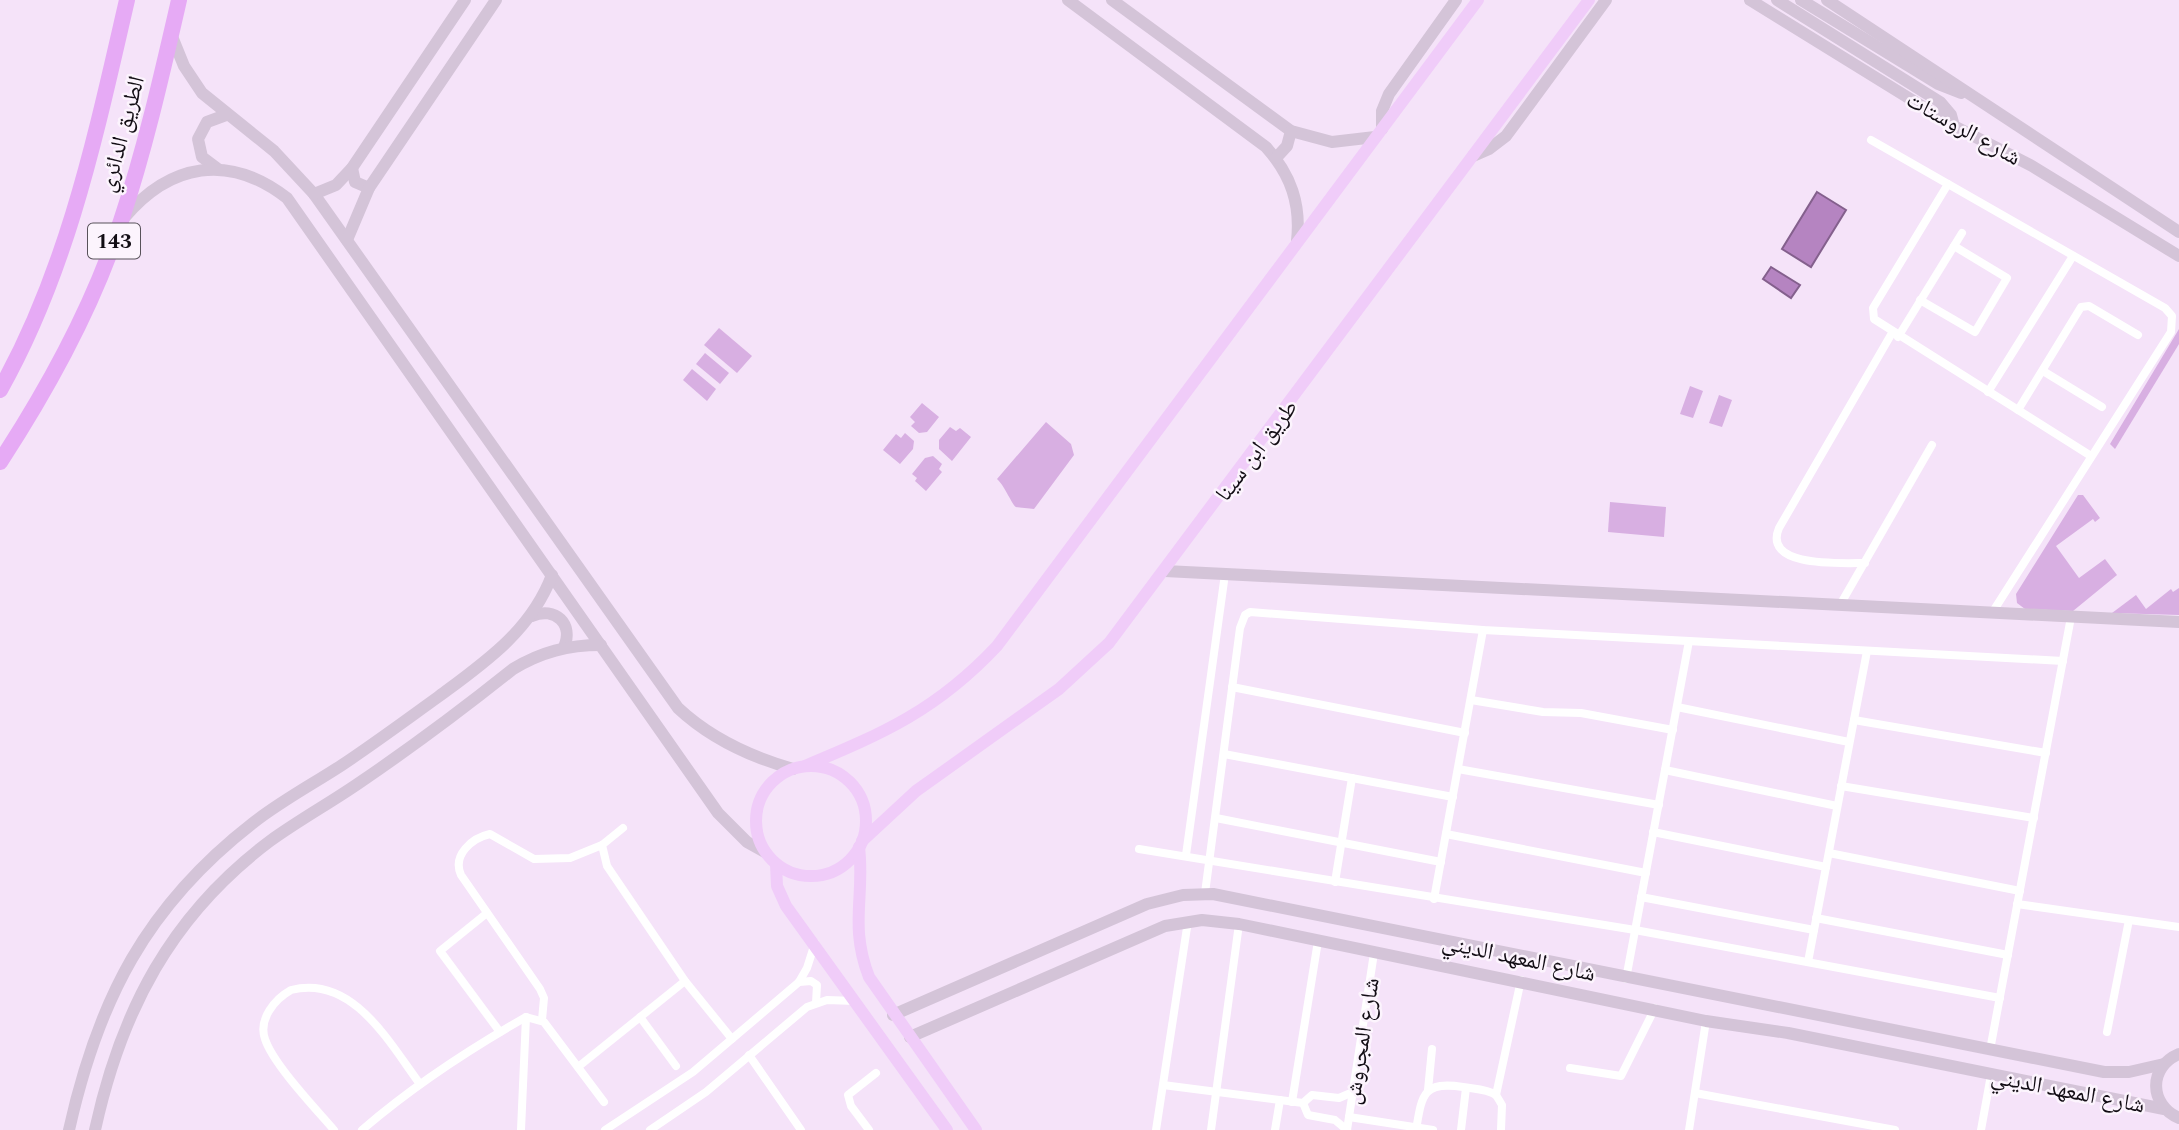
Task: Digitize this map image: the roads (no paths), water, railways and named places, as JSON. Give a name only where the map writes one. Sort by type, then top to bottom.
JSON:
[{"type":"highway","name":"الطريق الدائري","points":[[0,390],[64,247],[95,141],[127,0]]},
{"type":"highway","name":"الطريق الدائري","points":[[0,462],[69,346],[121,220],[179,0]]},
{"type":"main road","points":[[861,844],[851,858],[828,873],[801,875],[776,864],[765,852],[756,829],[758,804],[771,782],[799,767],[902,724],[942,698],[979,665],[1014,626],[1478,0]]},
{"type":"main road","name":"طريق ابن سينا","points":[[861,844],[916,791],[1080,672],[1126,622],[1589,0]]},
{"type":"main road","points":[[799,767],[836,772],[855,788],[865,810],[866,826],[861,844],[858,942],[869,978],[976,1130]]},
{"type":"main road","points":[[776,864],[780,897],[947,1130]]},
{"type":"street","points":[[314,194],[336,185],[352,168],[465,0]]},
{"type":"street","points":[[347,240],[369,188],[496,0]]},
{"type":"street","points":[[1069,0],[1254,138],[1276,158],[1293,189],[1298,215],[1297,241]]},
{"type":"street","points":[[1112,0],[1292,131],[1332,142],[1378,133],[1382,111],[1389,94],[1456,0]]},
{"type":"street","points":[[1473,156],[1489,149],[1506,136],[1606,0]]},
{"type":"street","name":"شارع الروستات","points":[[1750,0],[1954,126],[2032,166],[2179,256]]},
{"type":"street","points":[[1777,0],[1940,102],[1951,115],[1954,126]]},
{"type":"street","points":[[1801,0],[1938,84],[1972,96]]},
{"type":"street","name":"شارع الروستات","points":[[1828,0],[2179,232]]},
{"type":"street","points":[[171,34],[192,80],[226,115],[274,151],[314,194],[678,708],[701,728],[726,743],[799,767]]},
{"type":"street","points":[[218,169],[202,158],[198,139],[208,122],[226,115]]},
{"type":"street","points":[[1276,158],[1287,146],[1292,131]]},
{"type":"street","points":[[1871,140],[2165,308],[2174,321],[2171,332],[1992,613]]},
{"type":"street","points":[[352,168],[355,182],[369,188]]},
{"type":"street","points":[[121,220],[148,192],[163,182],[190,172],[218,169],[237,171],[263,182],[286,198],[299,212],[719,813],[747,842],[765,852]]},
{"type":"street","points":[[1948,184],[1873,308],[1874,319],[1895,335],[2091,456]]},
{"type":"street","points":[[1865,563],[1800,560],[1778,547],[1776,536],[1895,335],[1962,233]]},
{"type":"street","points":[[1920,300],[1975,332],[2007,278],[1954,246]]},
{"type":"street","points":[[1988,392],[2073,256]]},
{"type":"street","points":[[2018,410],[2083,305],[2138,335]]},
{"type":"street","points":[[2043,371],[2102,407]]},
{"type":"street","points":[[1840,605],[1932,445]]},
{"type":"street","points":[[1165,571],[2179,622]]},
{"type":"street","points":[[1186,855],[1225,574]]},
{"type":"street","points":[[69,1130],[82,1073],[109,1000],[147,932],[188,882],[256,821],[396,729],[512,638],[532,616],[552,575]]},
{"type":"street","points":[[532,616],[547,612],[561,619],[568,632],[564,647]]},
{"type":"street","points":[[1205,893],[1240,628],[1245,615],[1250,612],[1483,630],[2063,661]]},
{"type":"street","points":[[1990,1050],[2071,617]]},
{"type":"street","points":[[1434,899],[1483,630]]},
{"type":"street","points":[[1622,1001],[1689,641]]},
{"type":"street","points":[[95,1130],[106,1079],[131,1010],[168,946],[215,889],[271,841],[410,749],[513,669],[529,659],[564,647],[601,645]]},
{"type":"street","points":[[1808,962],[1867,650]]},
{"type":"street","points":[[1232,687],[1465,733]]},
{"type":"street","points":[[1471,699],[1543,712],[1581,713],[1673,730]]},
{"type":"street","points":[[1677,707],[1849,742]]},
{"type":"street","points":[[1854,720],[2046,753]]},
{"type":"street","points":[[1224,754],[1453,797]]},
{"type":"street","points":[[1458,769],[1658,805]]},
{"type":"street","points":[[1665,770],[1837,806]]},
{"type":"street","points":[[1335,882],[1352,778]]},
{"type":"street","points":[[1841,786],[2034,818]]},
{"type":"street","points":[[1216,818],[1441,862]]},
{"type":"street","points":[[542,1020],[544,998],[541,989],[461,875],[457,862],[463,851],[485,835],[497,836],[524,856],[546,860],[583,855],[602,845],[623,828]]},
{"type":"street","points":[[1653,832],[1826,867]]},
{"type":"street","points":[[1446,834],[1646,873]]},
{"type":"street","points":[[602,845],[607,866],[685,981],[732,1039]]},
{"type":"street","points":[[1139,849],[1635,930],[2000,998]]},
{"type":"street","points":[[1829,853],[2020,891]]},
{"type":"street","name":"شارع المعهد الديني","points":[[893,1015],[1147,904],[1183,895],[1205,893],[2069,1066],[2116,1073],[2164,1064]]},
{"type":"street","points":[[1641,897],[1814,930]]},
{"type":"street","points":[[2017,904],[2179,926]]},
{"type":"street","points":[[487,913],[440,951],[500,1032]]},
{"type":"street","points":[[1816,918],[2008,955]]},
{"type":"street","points":[[2107,1032],[2129,920]]},
{"type":"street","points":[[1156,1130],[1188,921]]},
{"type":"street","name":"شارع المعهد الديني","points":[[910,1037],[1151,931],[1188,921],[1239,924],[1622,1001],[1706,1021],[1788,1033],[2164,1109],[2179,1120]]},
{"type":"street","points":[[1211,1130],[1239,924]]},
{"type":"street","points":[[1420,962],[1425,938]]},
{"type":"street","points":[[1292,1102],[1318,941]]},
{"type":"street","points":[[605,1130],[671,1089],[799,982],[815,943]]},
{"type":"street","name":"شارع المجروش","points":[[1347,1130],[1374,953]]},
{"type":"street","points":[[578,1067],[685,981]]},
{"type":"street","points":[[799,982],[811,981],[817,985],[816,1003]]},
{"type":"street","points":[[1501,1130],[1502,1105],[1496,1095],[1521,981]]},
{"type":"street","points":[[334,1130],[295,1085],[265,1039],[267,1013],[291,990],[316,989],[351,1001],[364,1011],[420,1084]]},
{"type":"street","points":[[650,1130],[706,1092],[797,1014],[816,1003],[836,999],[855,1001]]},
{"type":"street","points":[[1570,1068],[1621,1076],[1655,1008]]},
{"type":"street","points":[[1788,1033],[1793,1009]]},
{"type":"street","points":[[521,1130],[526,1017]]},
{"type":"street","points":[[362,1130],[420,1084],[526,1017],[542,1020],[604,1102]]},
{"type":"street","points":[[640,1017],[676,1066]]},
{"type":"street","points":[[1689,1130],[1706,1021]]},
{"type":"street","points":[[1416,1129],[1422,1100],[1428,1090],[1432,1049]]},
{"type":"street","points":[[2164,1109],[2156,1090],[2157,1076],[2164,1064],[2179,1054]]},
{"type":"street","points":[[749,1055],[801,1130]]},
{"type":"street","points":[[2062,1089],[2071,1081],[2069,1066]]},
{"type":"street","points":[[869,1130],[851,1105],[848,1095],[876,1073]]},
{"type":"street","points":[[1981,1130],[1991,1075]]},
{"type":"street","points":[[1428,1090],[1438,1084],[1496,1095]]},
{"type":"street","points":[[1163,1085],[1303,1103],[1312,1095],[1339,1098],[1353,1092]]},
{"type":"street","points":[[1461,1130],[1466,1088]]},
{"type":"street","points":[[1695,1093],[1895,1130]]},
{"type":"street","points":[[1275,1130],[1280,1100]]},
{"type":"street","points":[[1303,1103],[1308,1115],[1335,1120],[1347,1130]]},
{"type":"street","points":[[1349,1118],[1433,1130]]},
{"type":"street","points":[[2177,1130],[2179,1120]]}]
